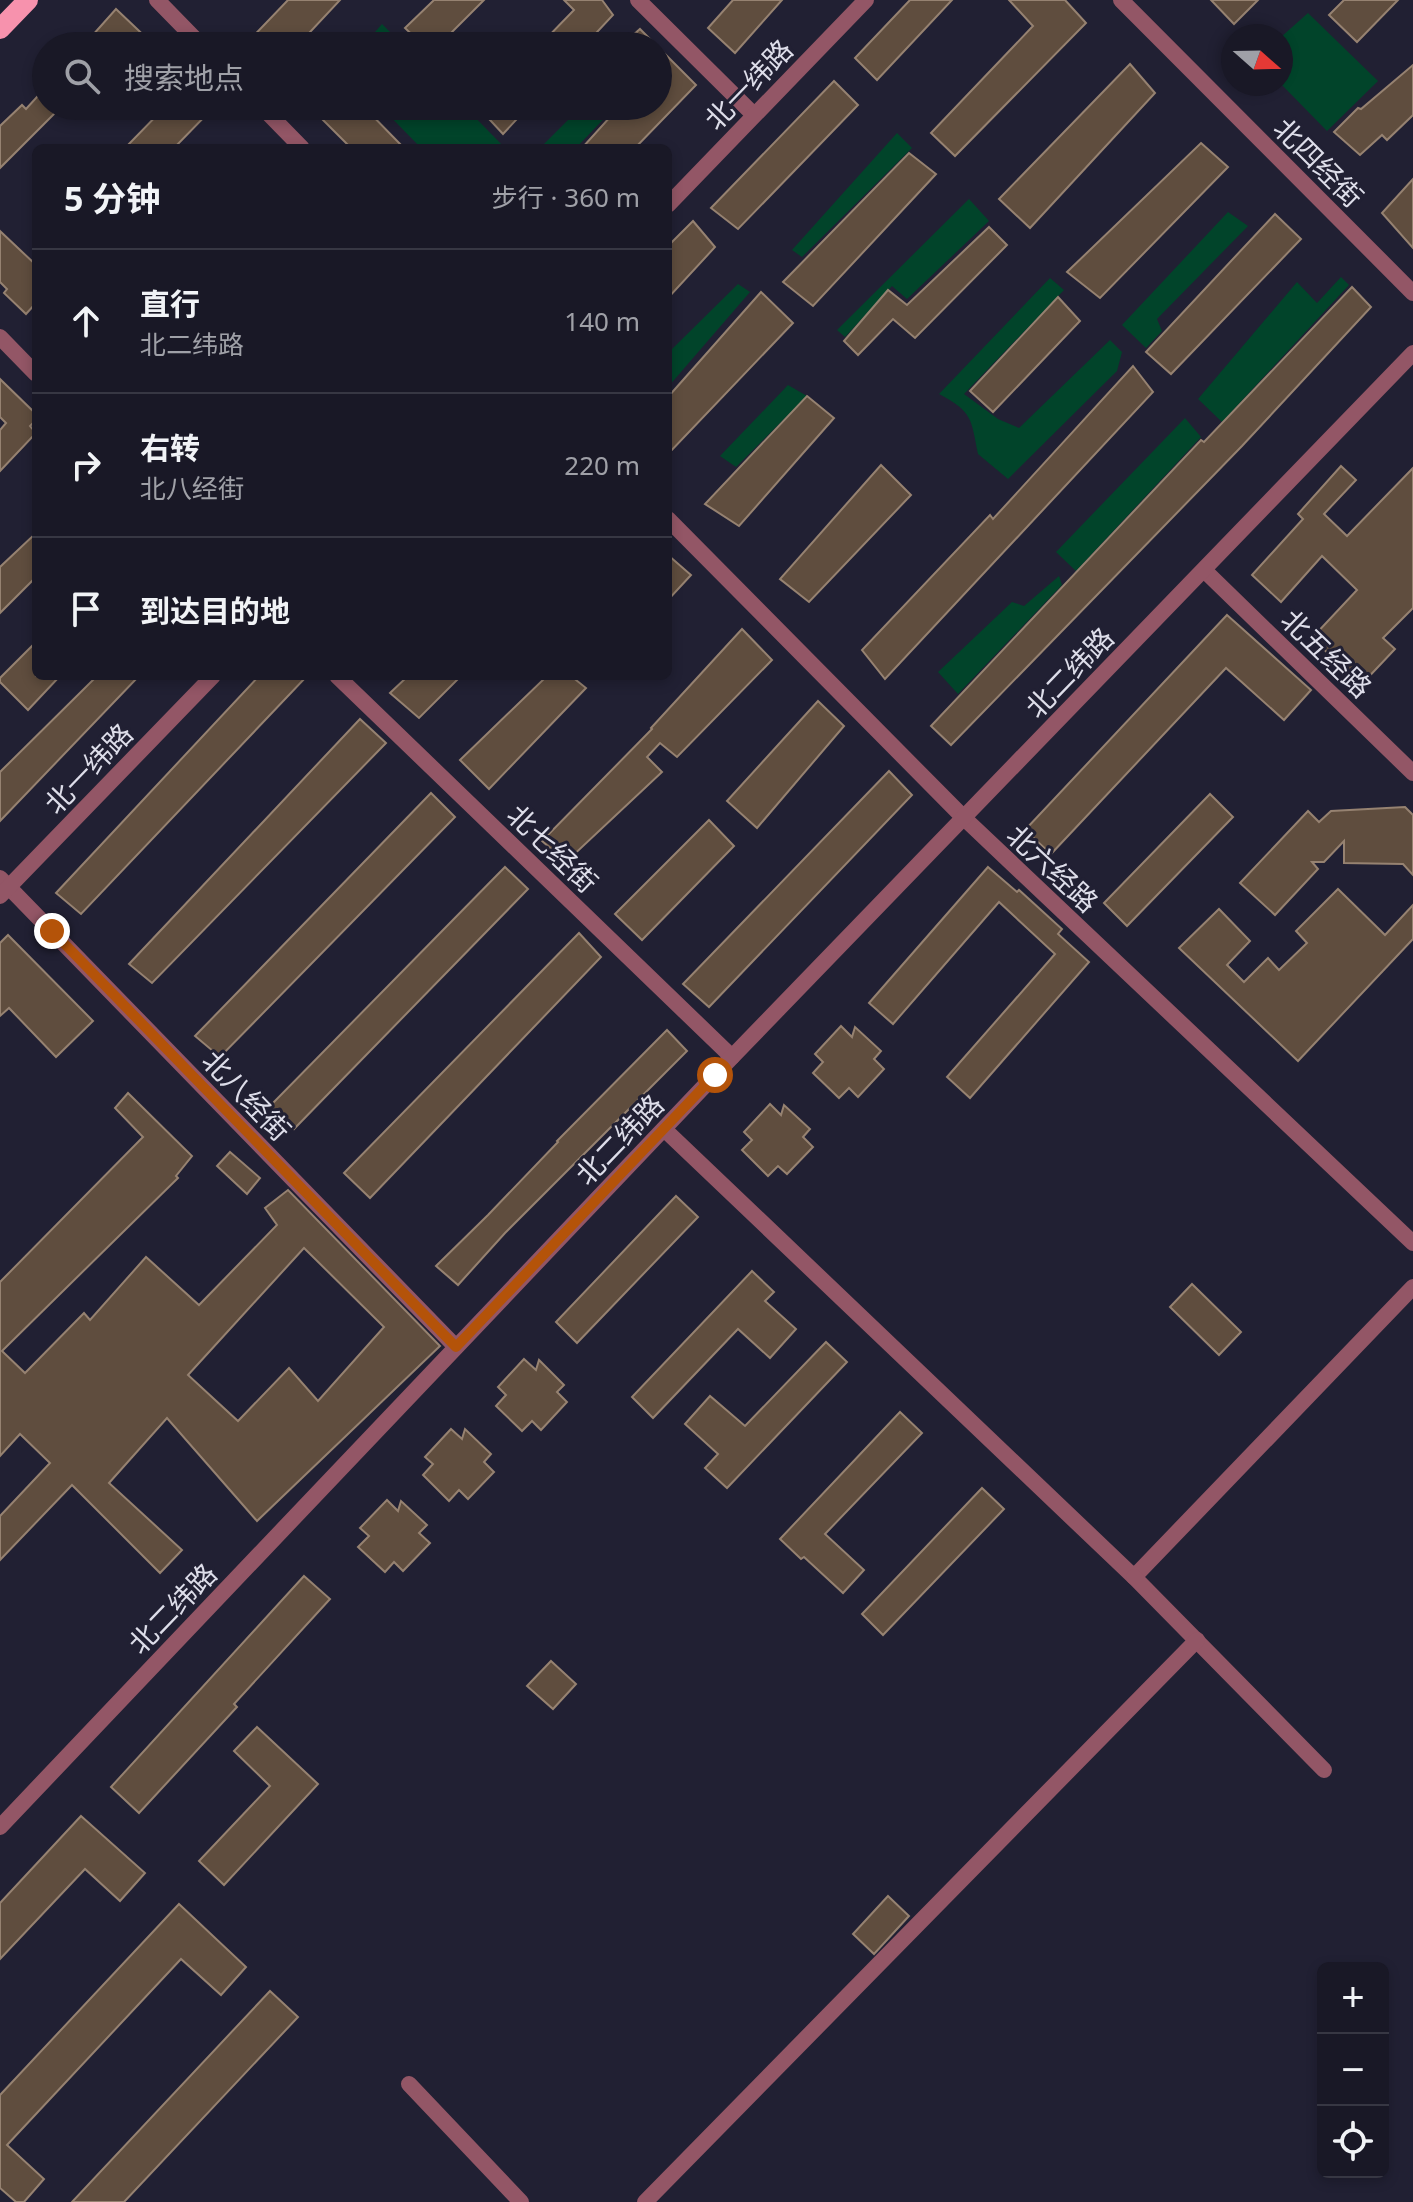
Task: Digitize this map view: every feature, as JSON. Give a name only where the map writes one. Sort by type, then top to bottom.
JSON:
[{"type":"main road","points":[[0,29],[28,0]]},
{"type":"street","points":[[157,0],[188,32]]},
{"type":"street","points":[[638,0],[670,32]]},
{"type":"street","name":"北一纬路","points":[[672,201],[866,0]]},
{"type":"street","name":"北四经街","points":[[1121,0],[1413,293]]},
{"type":"street","points":[[672,34],[754,115]]},
{"type":"street","points":[[275,120],[298,144]]},
{"type":"street","points":[[0,337],[32,370]]},
{"type":"street","name":"北二纬路","points":[[0,1827],[732,1057],[1413,353]]},
{"type":"street","name":"北六经路","points":[[672,523],[964,818],[1413,1243]]},
{"type":"street","name":"北五经路","points":[[1204,570],[1413,773]]},
{"type":"street","name":"北一纬路","points":[[3,887],[209,680]]},
{"type":"street","name":"北七经街","points":[[341,680],[732,1057]]},
{"type":"street","name":"北八经街","points":[[3,887],[456,1347]]},
{"type":"street","points":[[664,1129],[1134,1577],[1324,1770]]},
{"type":"street","points":[[1134,1577],[1413,1287]]},
{"type":"street","points":[[645,2202],[1197,1640]]},
{"type":"street","points":[[409,2084],[521,2202]]},
{"type":"green space","points":[[1308,13],[1378,81],[1327,131],[1293,96],[1293,26]]},
{"type":"green space","points":[[382,24],[390,32],[375,32]]},
{"type":"green space","points":[[394,120],[478,120],[501,144],[417,144]]},
{"type":"green space","points":[[568,120],[603,120],[580,144],[544,144]]},
{"type":"green space","points":[[897,133],[912,148],[802,257],[792,250]]},
{"type":"green space","points":[[969,199],[989,221],[907,299],[892,286],[845,337],[837,330]]},
{"type":"green space","points":[[1228,212],[1248,226],[1157,319],[1162,331],[1146,348],[1122,325]]},
{"type":"green space","points":[[1341,277],[1349,285],[1222,422],[1198,399],[1297,282],[1317,303]]},
{"type":"green space","points":[[1050,278],[1064,290],[964,394],[998,419],[1019,428],[1110,340],[1122,352],[1117,371],[1008,479],[978,454],[969,418],[958,406],[939,394]]},
{"type":"green space","points":[[738,284],[750,292],[672,382],[672,349]]},
{"type":"green space","points":[[788,385],[807,396],[736,467],[720,456]]},
{"type":"green space","points":[[1185,418],[1201,437],[1076,571],[1056,552]]},
{"type":"green space","points":[[1059,576],[1062,585],[958,694],[938,672],[1012,602],[1024,606]]},
{"type":"building","points":[[288,0],[340,0],[310,32],[257,32]]},
{"type":"building","points":[[434,0],[484,0],[452,32],[409,32],[405,28]]},
{"type":"building","points":[[564,0],[602,0],[613,15],[597,32],[553,32],[574,10]]},
{"type":"building","points":[[733,0],[782,0],[735,53],[708,28]]},
{"type":"building","points":[[910,0],[952,0],[877,80],[855,58]]},
{"type":"building","points":[[1009,0],[1065,0],[1086,23],[955,156],[931,133],[1033,26]]},
{"type":"building","points":[[1211,0],[1258,0],[1234,24]]},
{"type":"building","points":[[1344,0],[1398,0],[1357,42],[1329,15]]},
{"type":"building","points":[[116,9],[140,32],[95,32]]},
{"type":"building","points":[[672,61],[696,85],[672,110]]},
{"type":"building","points":[[1130,64],[1155,93],[1030,228],[999,199]]},
{"type":"building","points":[[1413,65],[1413,115],[1387,140],[1382,135],[1360,155],[1334,132],[1358,108],[1361,109]]},
{"type":"building","points":[[834,81],[858,105],[738,229],[711,208]]},
{"type":"building","points":[[32,102],[32,120],[48,120],[0,168],[0,126],[22,105],[26,109]]},
{"type":"building","points":[[152,120],[201,120],[178,144],[129,144]]},
{"type":"building","points":[[323,120],[377,120],[400,144],[347,144]]},
{"type":"building","points":[[490,120],[516,120],[503,134]]},
{"type":"building","points":[[607,120],[662,120],[639,144],[586,144]]},
{"type":"building","points":[[1201,143],[1228,167],[1100,298],[1067,272]]},
{"type":"building","points":[[909,153],[936,174],[813,306],[783,282]]},
{"type":"building","points":[[1413,179],[1413,248],[1382,213]]},
{"type":"building","points":[[1275,214],[1301,239],[1171,374],[1146,352]]},
{"type":"building","points":[[693,221],[715,247],[672,294],[672,242]]},
{"type":"building","points":[[989,227],[1007,245],[915,338],[893,319],[858,355],[844,341],[888,290],[907,305]]},
{"type":"building","points":[[0,231],[32,261],[32,307],[26,314],[4,293],[7,289],[0,282]]},
{"type":"building","points":[[1352,287],[1371,307],[1242,446],[951,745],[931,726],[1201,440],[1204,442]]},
{"type":"building","points":[[761,292],[793,323],[672,450],[672,392]]},
{"type":"building","points":[[1058,297],[1080,321],[993,412],[970,391]]},
{"type":"building","points":[[1133,366],[1153,392],[885,679],[862,650],[990,515],[993,519]]},
{"type":"building","points":[[0,379],[32,410],[32,437],[0,471],[0,430],[6,423],[0,417]]},
{"type":"building","points":[[807,396],[834,418],[739,526],[705,504]]},
{"type":"building","points":[[881,465],[911,495],[809,602],[780,579]]},
{"type":"building","points":[[1341,466],[1356,480],[1324,514],[1347,536],[1413,468],[1413,608],[1383,638],[1395,649],[1361,685],[1312,638],[1357,590],[1322,556],[1281,602],[1252,575],[1303,519],[1298,514]]},
{"type":"building","points":[[32,537],[32,581],[0,613],[0,567]]},
{"type":"building","points":[[672,558],[691,575],[672,596]]},
{"type":"building","points":[[1227,615],[1311,690],[1284,720],[1226,668],[1051,854],[1025,830]]},
{"type":"building","points":[[742,629],[772,660],[677,757],[660,743],[647,757],[662,772],[566,862],[542,841],[652,729]]},
{"type":"building","points":[[32,646],[32,680],[56,680],[28,710],[0,682],[0,678]]},
{"type":"building","points":[[93,680],[135,680],[0,821],[0,772]]},
{"type":"building","points":[[255,680],[303,680],[81,914],[56,893]]},
{"type":"building","points":[[404,680],[457,680],[419,718],[390,693]]},
{"type":"building","points":[[543,680],[576,680],[586,688],[489,789],[460,760]]},
{"type":"building","points":[[818,701],[844,726],[757,828],[727,801]]},
{"type":"building","points":[[360,719],[386,743],[152,983],[129,964]]},
{"type":"building","points":[[889,771],[912,795],[709,1007],[683,984]]},
{"type":"building","points":[[431,793],[455,817],[220,1057],[195,1036]]},
{"type":"building","points":[[1210,794],[1233,817],[1127,926],[1104,903]]},
{"type":"building","points":[[1405,807],[1413,815],[1413,875],[1403,864],[1344,863],[1344,841],[1324,862],[1312,862],[1318,869],[1275,915],[1240,883],[1308,811],[1319,822],[1331,811]]},
{"type":"building","points":[[709,820],[734,846],[642,940],[615,914]]},
{"type":"building","points":[[505,867],[528,889],[294,1129],[270,1106]]},
{"type":"building","points":[[988,867],[1062,929],[1058,934],[1089,962],[970,1098],[947,1077],[1055,954],[999,902],[893,1024],[869,1003]]},
{"type":"building","points":[[1338,889],[1385,935],[1413,905],[1413,939],[1298,1061],[1179,948],[1219,909],[1250,941],[1227,965],[1244,982],[1268,958],[1279,970],[1307,943],[1296,931]]},
{"type":"building","points":[[579,933],[601,957],[370,1198],[344,1173]]},
{"type":"building","points":[[8,935],[93,1021],[56,1057],[9,1008],[0,1016],[0,943]]},
{"type":"building","points":[[841,1026],[852,1037],[855,1027],[881,1051],[874,1059],[884,1069],[858,1097],[849,1088],[839,1098],[813,1073],[823,1062],[815,1054]]},
{"type":"building","points":[[667,1030],[687,1051],[505,1233],[458,1285],[436,1266],[488,1215]]},
{"type":"building","points":[[128,1093],[192,1156],[176,1176],[178,1178],[2,1351],[25,1373],[84,1313],[90,1320],[146,1257],[199,1305],[277,1225],[265,1208],[288,1190],[440,1346],[257,1521],[167,1418],[109,1483],[182,1550],[160,1573],[72,1485],[0,1560],[0,1516],[50,1463],[20,1434],[0,1456],[0,1282],[143,1137],[115,1108]],"holes":[[[304,1248],[384,1327],[318,1401],[289,1368],[238,1421],[188,1375]]]},
{"type":"building","points":[[770,1104],[781,1115],[784,1105],[810,1129],[803,1137],[813,1147],[787,1174],[778,1166],[768,1176],[742,1150],[752,1140],[744,1132]]},
{"type":"building","points":[[230,1152],[260,1178],[247,1194],[217,1166]]},
{"type":"building","points":[[676,1196],[698,1217],[577,1343],[556,1322]]},
{"type":"building","points":[[752,1271],[774,1292],[765,1301],[796,1329],[770,1358],[738,1329],[653,1418],[632,1397]]},
{"type":"building","points":[[1192,1284],[1241,1332],[1219,1355],[1170,1307]]},
{"type":"building","points":[[826,1342],[847,1362],[727,1488],[705,1468],[718,1454],[685,1424],[710,1396],[745,1426]]},
{"type":"building","points":[[524,1359],[536,1370],[539,1360],[564,1385],[557,1392],[567,1402],[541,1430],[532,1421],[522,1431],[496,1406],[506,1395],[498,1387]]},
{"type":"building","points":[[900,1412],[922,1433],[825,1534],[864,1570],[843,1593],[780,1539]]},
{"type":"building","points":[[451,1429],[462,1439],[465,1429],[491,1454],[484,1462],[494,1472],[468,1499],[459,1490],[449,1501],[423,1475],[433,1464],[425,1457]]},
{"type":"building","points":[[982,1488],[1004,1509],[883,1635],[862,1614]]},
{"type":"building","points":[[387,1500],[398,1511],[401,1501],[427,1525],[419,1533],[430,1543],[403,1571],[394,1562],[385,1572],[358,1547],[369,1536],[360,1528]]},
{"type":"building","points":[[304,1576],[330,1599],[234,1704],[237,1707],[139,1813],[111,1787]]},
{"type":"building","points":[[551,1661],[576,1684],[553,1709],[527,1686]]},
{"type":"building","points":[[257,1727],[318,1784],[224,1885],[199,1861],[270,1786],[234,1751]]},
{"type":"building","points":[[81,1816],[145,1873],[120,1901],[85,1869],[0,1959],[0,1903]]},
{"type":"building","points":[[888,1896],[909,1916],[874,1954],[853,1934]]},
{"type":"building","points":[[179,1904],[246,1967],[221,1995],[181,1959],[7,2145],[44,2179],[24,2202],[16,2202],[0,2188],[0,2095]]},
{"type":"building","points":[[270,1991],[298,2017],[124,2202],[72,2202]]},
{"type":"route","points":[[52,931],[456,1347],[715,1075]]}]
